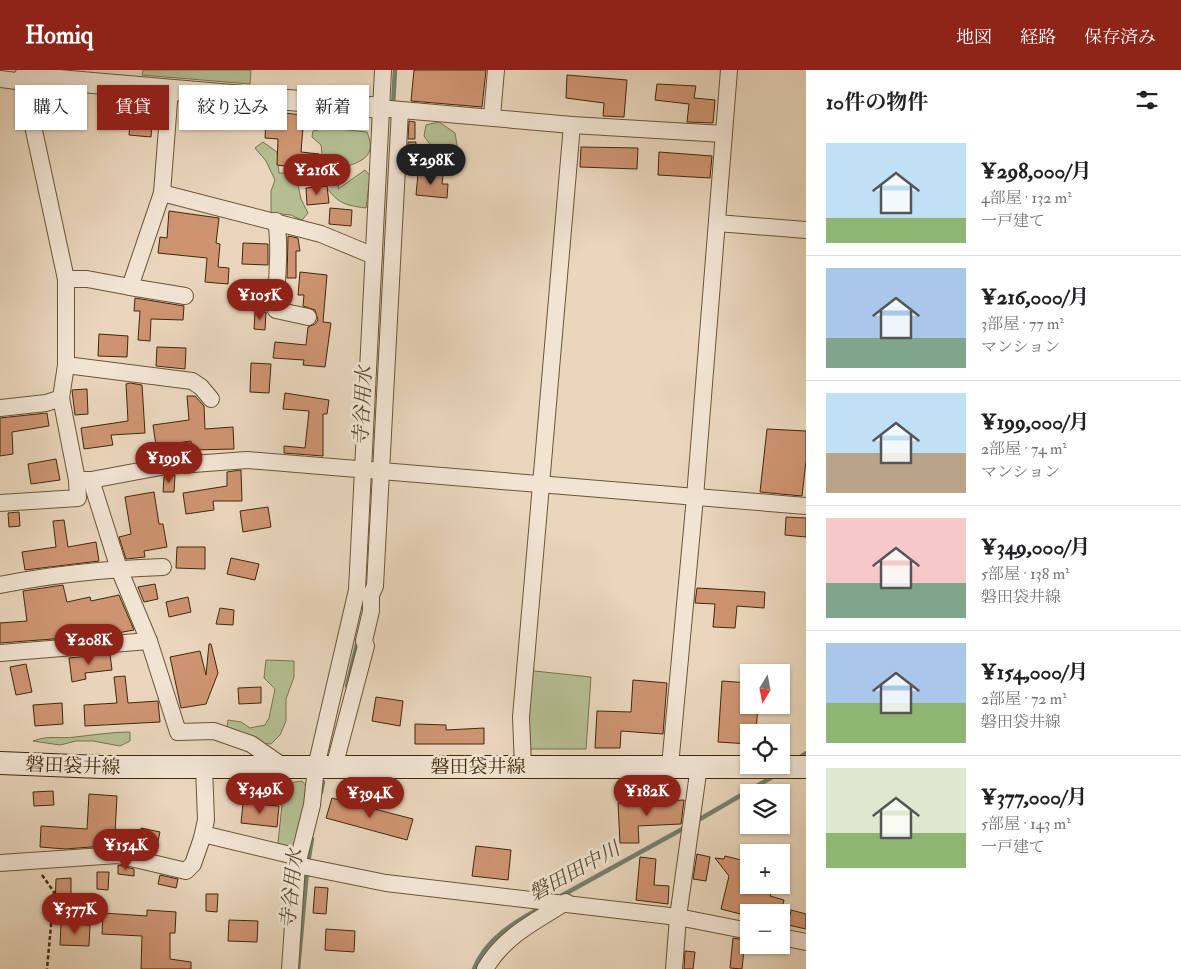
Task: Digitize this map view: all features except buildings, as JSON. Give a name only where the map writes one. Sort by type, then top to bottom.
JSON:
[{"type":"main road","name":"磐田袋井線","points":[[0,763],[101,767],[806,767]]},
{"type":"street","points":[[290,969],[298,861],[312,805],[366,646],[364,641],[371,611],[371,595],[375,586],[381,471],[390,109],[383,70]]},
{"type":"street","points":[[492,116],[496,70]]},
{"type":"street","points":[[670,766],[695,498],[729,70]]},
{"type":"street","points":[[0,79],[24,76],[390,109],[492,116],[572,125],[724,134]]},
{"type":"street","points":[[24,76],[66,279],[66,365],[61,398],[84,480],[149,641],[178,732],[214,731],[251,744],[284,767]]},
{"type":"street","points":[[130,287],[162,193],[170,89]]},
{"type":"street","points":[[325,767],[357,590],[374,256],[390,109]]},
{"type":"street","points":[[523,766],[521,717],[572,125]]},
{"type":"street","points":[[162,193],[321,234],[374,256]]},
{"type":"street","points":[[276,221],[280,242],[276,270],[276,310],[308,317]]},
{"type":"street","points":[[716,224],[806,230]]},
{"type":"street","points":[[66,279],[87,280],[185,296]]},
{"type":"street","points":[[66,365],[192,380],[201,387],[211,400]]},
{"type":"street","points":[[0,408],[46,403],[61,398]]},
{"type":"street","points":[[84,480],[166,466],[247,460],[806,506]]},
{"type":"street","points":[[0,503],[78,498],[84,480]]},
{"type":"street","points":[[0,585],[38,578],[119,569],[163,567]]},
{"type":"street","points":[[0,653],[62,646],[149,641]]},
{"type":"street","points":[[674,969],[678,917],[699,766]]},
{"type":"street","points":[[0,863],[118,855],[186,871],[193,864],[206,820],[204,767]]},
{"type":"street","points":[[202,838],[207,835],[298,861],[386,883],[566,902],[678,917],[740,929]]},
{"type":"street","points":[[485,969],[494,954],[511,937],[566,902]]},
{"type":"street","points":[[790,939],[806,942]]},
{"type":"path","points":[[32,861],[54,892],[47,969]]},
{"type":"green space","points":[[143,70],[251,70],[250,84],[142,75]]},
{"type":"green space","points":[[439,122],[455,133],[459,157],[450,172],[424,136],[426,125]]},
{"type":"green space","points":[[348,130],[367,132],[370,140],[369,152],[362,160],[343,168],[338,189],[365,170],[370,176],[366,208],[339,201],[321,180],[298,185],[301,199],[308,213],[302,220],[291,215],[271,213],[271,191],[275,180],[266,161],[255,148],[263,142],[277,152],[279,173],[308,172],[314,170],[323,162],[321,145],[312,137],[313,131]]},
{"type":"green space","points":[[266,660],[294,661],[294,677],[286,699],[286,721],[280,735],[271,744],[258,743],[227,727],[228,720],[241,722],[250,728],[265,725],[269,718],[275,689],[264,678]]},
{"type":"green space","points":[[525,670],[591,677],[586,749],[522,749]]},
{"type":"green space","points":[[130,732],[130,741],[120,746],[93,741],[76,741],[60,745],[33,741],[38,739]]},
{"type":"green space","points":[[302,781],[307,787],[298,839],[292,848],[277,852],[282,805],[263,801],[257,792],[268,786]]},
{"type":"waterway","name":"寺谷用水","points":[[393,106],[395,70]]},
{"type":"waterway","name":"寺谷用水","points":[[347,686],[358,640]]},
{"type":"waterway","name":"磐田田中川","points":[[799,758],[806,753]]},
{"type":"waterway","name":"磐田田中川","points":[[695,822],[774,776]]},
{"type":"waterway","name":"寺谷用水","points":[[321,792],[323,782]]},
{"type":"waterway","name":"磐田田中川","points":[[561,896],[686,827]]},
{"type":"waterway","name":"寺谷用水","points":[[308,863],[312,839]]},
{"type":"waterway","name":"寺谷用水","points":[[298,969],[307,871]]},
{"type":"waterway","name":"磐田田中川","points":[[474,969],[486,948],[494,939],[523,918],[544,906]]}]
